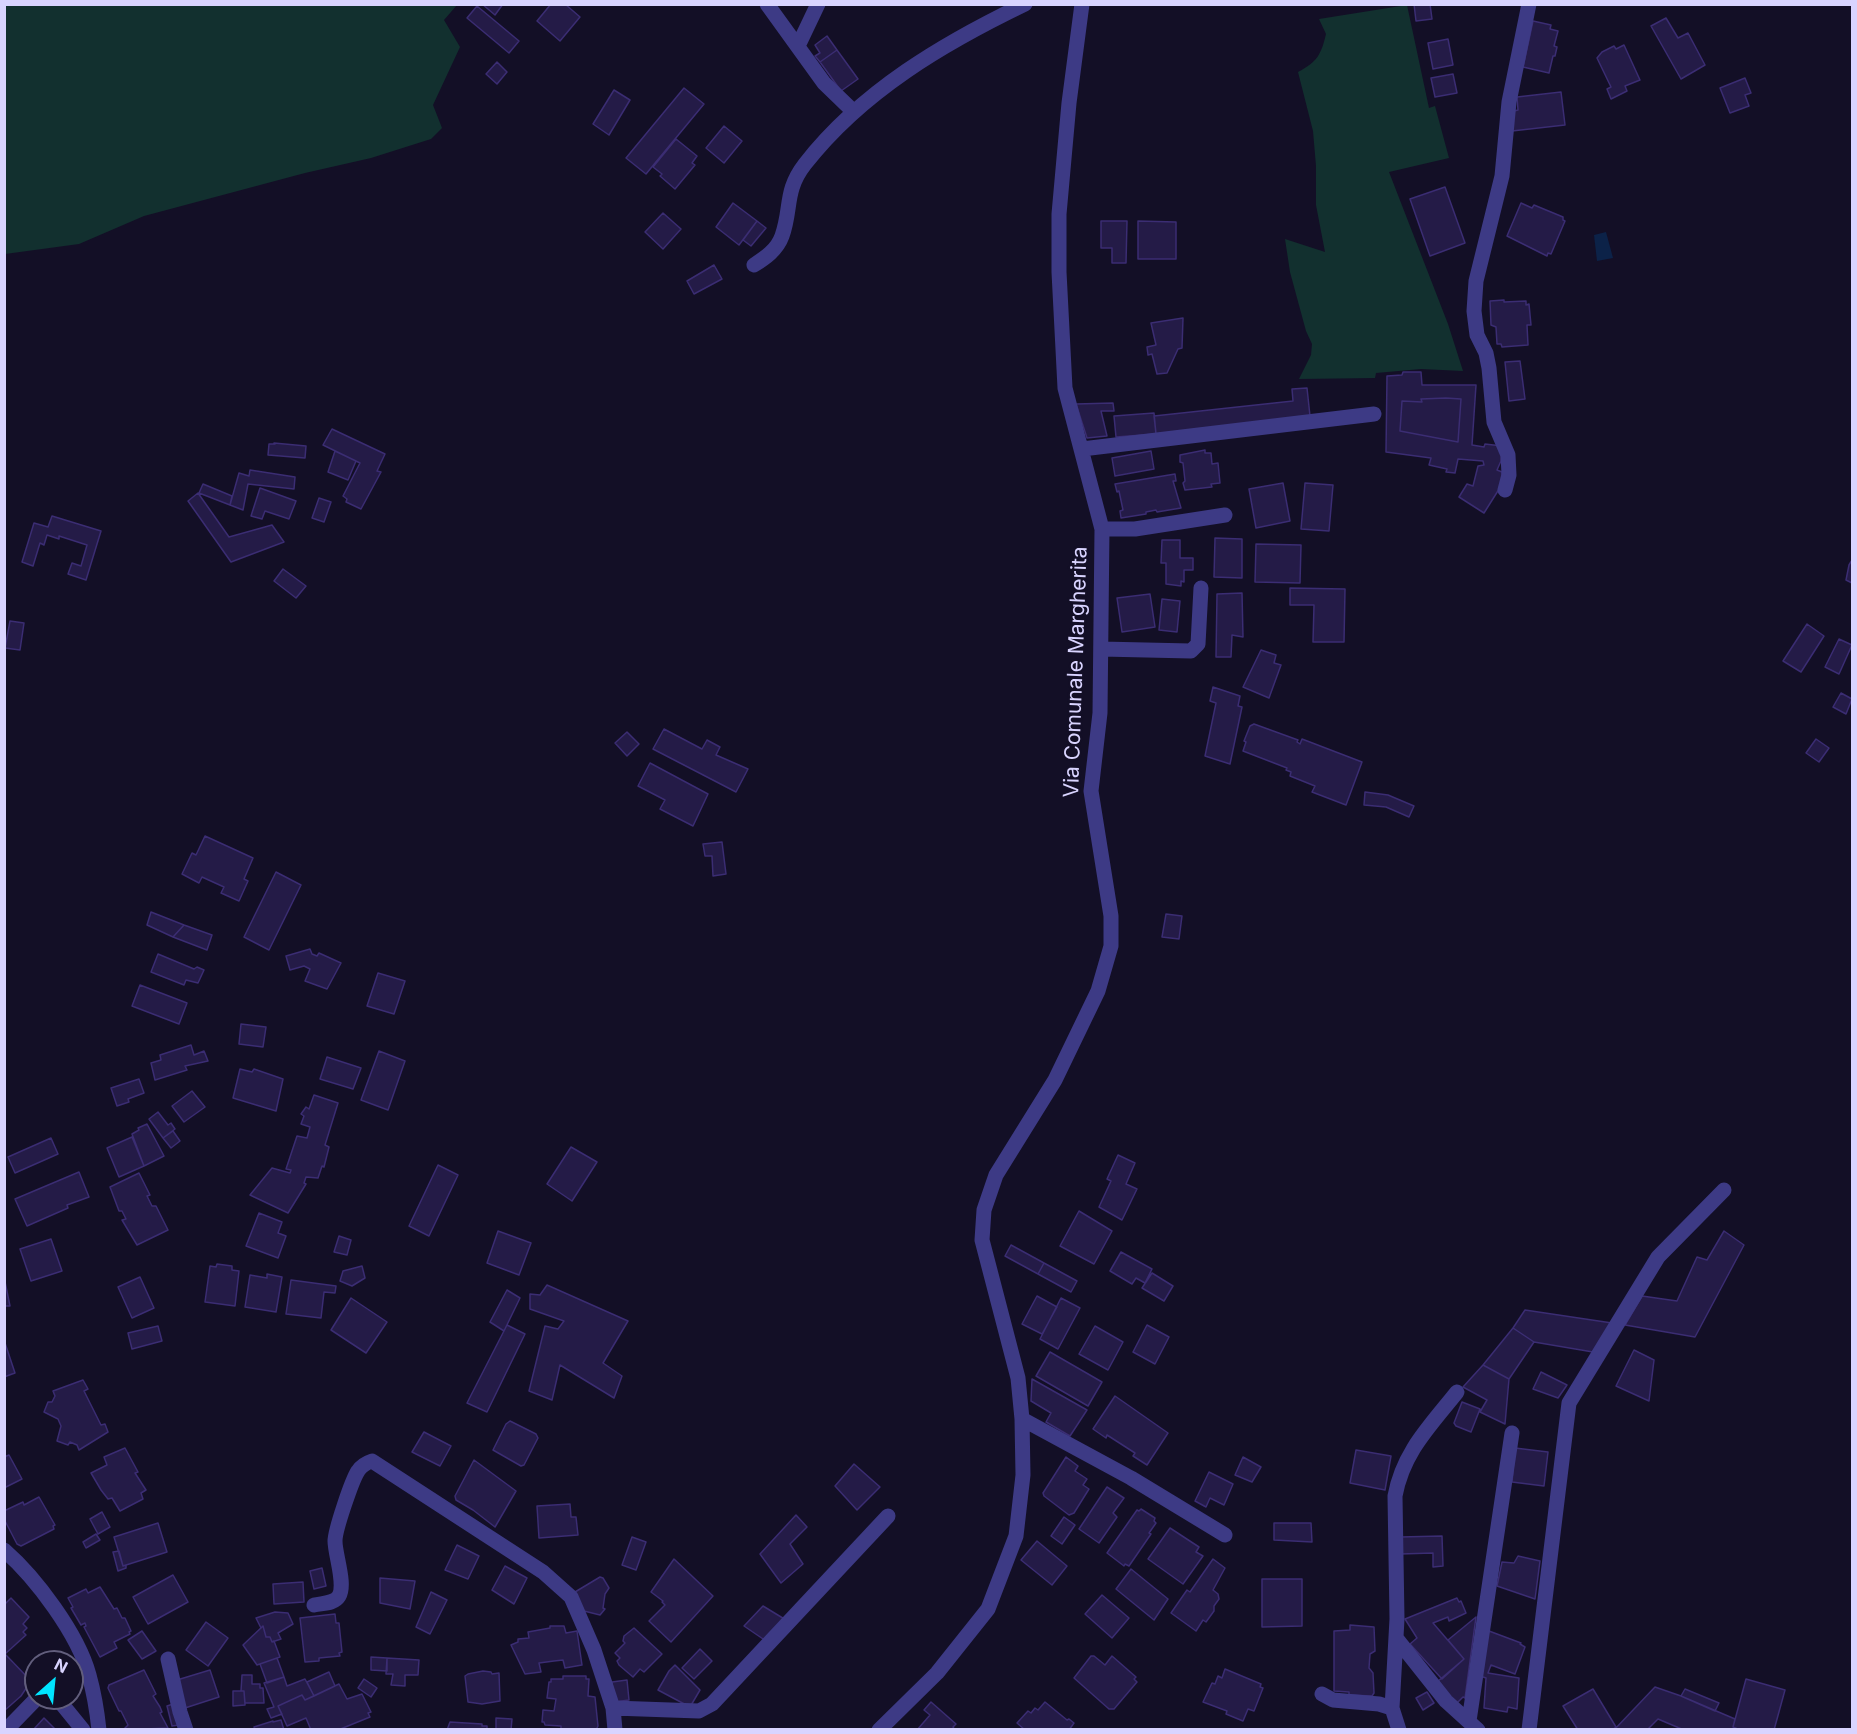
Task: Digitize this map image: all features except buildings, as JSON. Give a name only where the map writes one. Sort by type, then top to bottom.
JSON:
[{"type":"street","points":[[767,4],[824,83],[854,112]]},
{"type":"street","points":[[798,46],[818,4]]},
{"type":"street","points":[[754,266],[767,257],[782,236],[790,190],[797,176],[828,138],[854,112],[903,72],[1025,4]]},
{"type":"street","points":[[1505,490],[1509,475],[1508,455],[1494,422],[1489,368],[1486,353],[1477,335],[1474,311],[1476,281],[1502,177],[1509,102],[1529,4]]},
{"type":"street","name":"Via Comunale Margherita","points":[[879,1730],[937,1673],[988,1609],[1016,1536],[1023,1475],[1022,1419],[1018,1377],[982,1240],[984,1210],[996,1174],[1055,1080],[1098,991],[1110,954],[1111,916],[1091,791],[1100,713],[1102,530],[1065,388],[1059,272],[1060,203],[1080,5]]},
{"type":"street","points":[[1082,449],[1374,414]]},
{"type":"street","points":[[1102,530],[1136,529],[1226,515]]},
{"type":"street","points":[[1101,649],[1191,651],[1198,644],[1201,588]]},
{"type":"street","points":[[1529,1730],[1569,1403],[1658,1257],[1724,1190]]},
{"type":"street","points":[[1399,1730],[1392,1708],[1396,1638],[1395,1496],[1399,1476],[1411,1449],[1457,1392]]},
{"type":"street","points":[[1022,1419],[1131,1478],[1225,1535]]},
{"type":"street","points":[[1474,1725],[1512,1433]]},
{"type":"street","points":[[314,1605],[338,1598],[342,1590],[335,1540],[338,1527],[357,1472],[366,1463],[372,1461],[543,1572],[571,1597],[594,1650],[613,1708],[615,1730]]},
{"type":"street","points":[[613,1708],[699,1711],[712,1704],[888,1516]]},
{"type":"street","points":[[4,1550],[14,1558],[55,1609],[76,1644],[89,1673],[99,1730]]},
{"type":"street","points":[[1396,1638],[1446,1701],[1474,1725]]},
{"type":"street","points":[[168,1659],[186,1730]]},
{"type":"street","points":[[1322,1694],[1333,1700],[1379,1704],[1392,1708]]},
{"type":"street","points":[[6,1730],[25,1710]]},
{"type":"street","points":[[67,1710],[83,1730]]},
{"type":"green space","points":[[4,5],[457,5],[444,20],[460,47],[433,105],[442,128],[431,139],[371,158],[305,173],[144,216],[79,244],[5,254]]},
{"type":"green space","points":[[1407,5],[1429,108],[1435,106],[1449,158],[1389,172],[1448,324],[1463,371],[1421,369],[1376,373],[1375,378],[1299,379],[1311,355],[1312,344],[1306,331],[1290,272],[1285,239],[1325,252],[1316,205],[1313,131],[1298,72],[1314,61],[1322,47],[1326,34],[1319,19]]},
{"type":"water","points":[[1606,232],[1613,258],[1597,261],[1594,235]]}]
